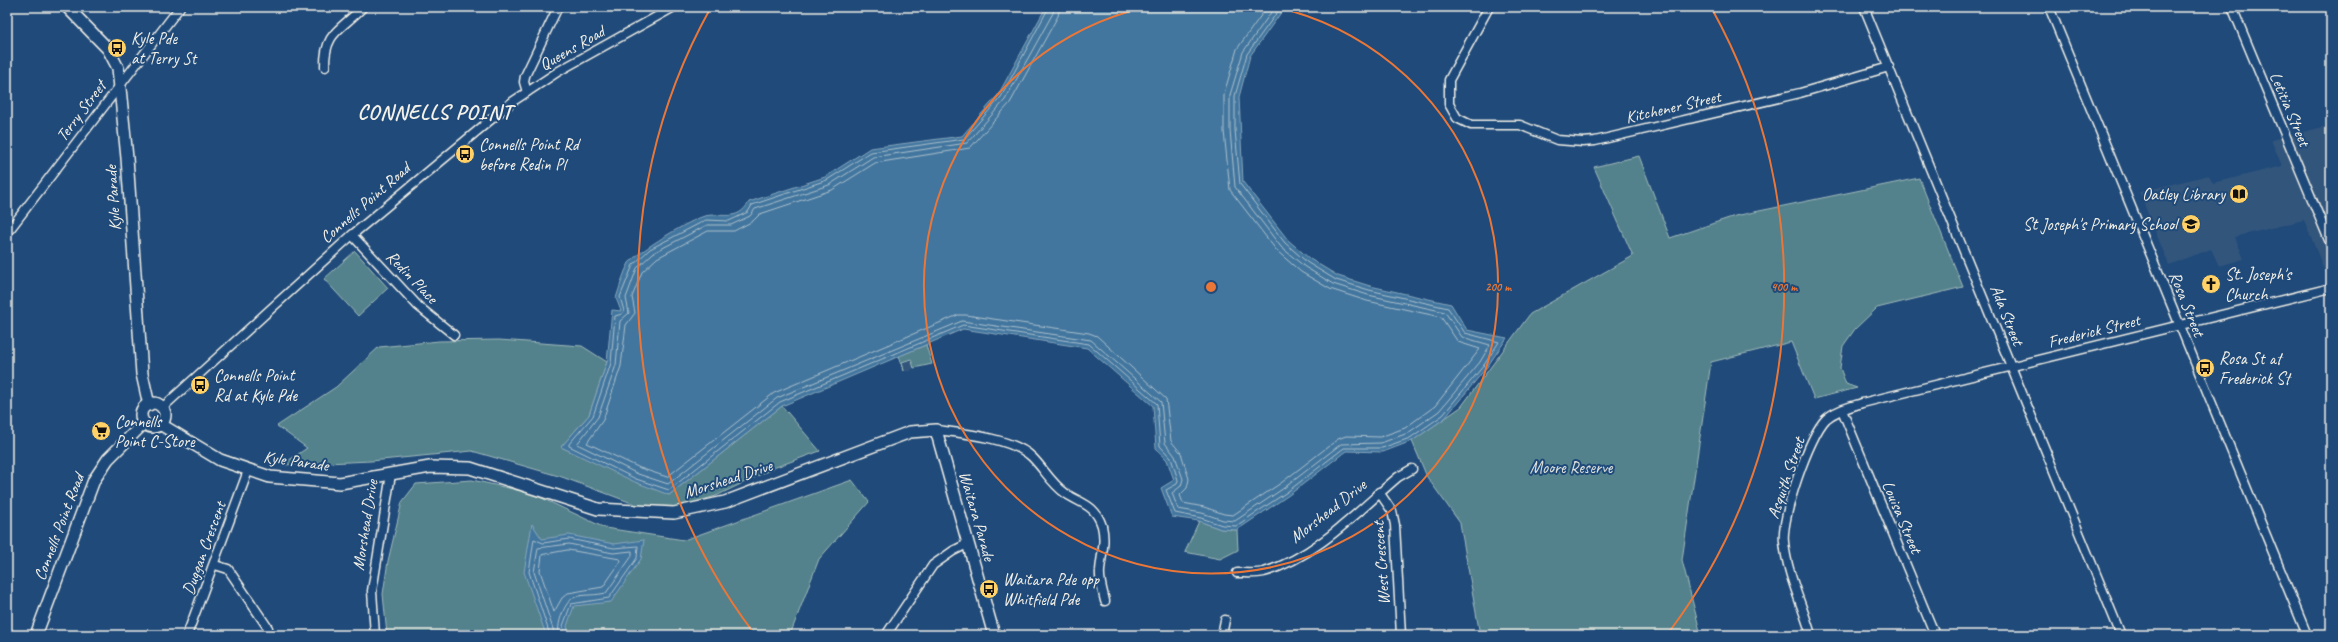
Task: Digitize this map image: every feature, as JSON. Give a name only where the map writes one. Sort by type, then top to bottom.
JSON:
[{"type":"street","name":"Kyle Parade","points":[[68,7],[112,55],[116,61],[121,84],[142,374],[149,404]]},
{"type":"street","name":"Terry Street","points":[[7,233],[180,7]]},
{"type":"street","points":[[324,67],[325,47],[329,40],[363,7]]},
{"type":"street","points":[[527,92],[524,82],[525,76],[558,7]]},
{"type":"street","name":"Queens Road","points":[[527,92],[674,7]]},
{"type":"street","name":"Kitchener Street","points":[[1489,7],[1449,80],[1449,104],[1452,112],[1463,123],[1478,126],[1520,125],[1557,140],[1582,142],[1595,141],[1807,92],[1889,67]]},
{"type":"street","name":"Ada Street","points":[[1864,7],[2121,635]]},
{"type":"street","name":"Rosa Street","points":[[2049,7],[2307,635]]},
{"type":"street","name":"Letitia Street","points":[[2232,7],[2331,245]]},
{"type":"street","name":"Connells Point Road","points":[[162,408],[352,235],[527,92]]},
{"type":"street","name":"Redin Place","points":[[352,235],[418,306],[454,335]]},
{"type":"street","name":"Frederick Street","points":[[1842,410],[2011,366],[2331,288]]},
{"type":"street","points":[[149,404],[156,404],[162,408],[164,418],[160,424],[150,427],[144,423],[142,412],[149,404]]},
{"type":"street","name":"Louisa Street","points":[[1842,410],[1934,635]]},
{"type":"street","name":"Asquith Street","points":[[1811,635],[1789,568],[1784,532],[1787,514],[1805,459],[1824,422],[1842,410]]},
{"type":"street","name":"Connells Point Road","points":[[36,635],[94,480],[108,459],[144,423]]},
{"type":"street","name":"Kyle Parade","points":[[160,424],[220,460],[270,478],[340,484],[391,474]]},
{"type":"street","name":"Morshead Drive","points":[[375,635],[372,591],[391,474],[430,467],[470,468],[598,509],[674,514],[725,502],[906,434],[925,429],[964,434],[1006,443],[1031,456],[1048,478],[1065,493],[1091,506],[1101,524],[1105,542],[1099,572],[1105,601]]},
{"type":"street","name":"Waitara Parade","points":[[936,430],[967,544],[994,635]]},
{"type":"street","name":"Morshead Drive","points":[[1237,573],[1262,572],[1292,559],[1319,544],[1379,492],[1398,477],[1412,469]]},
{"type":"street","name":"Duggan Crescent","points":[[187,635],[215,565],[248,471]]},
{"type":"street","name":"West Crescent","points":[[1379,492],[1392,511],[1395,525],[1402,635]]},
{"type":"street","points":[[886,635],[933,565],[953,551],[967,544]]},
{"type":"street","points":[[215,565],[228,569],[268,628]]},
{"type":"street","points":[[1222,635],[1225,620]]},
{"type":"street","points":[[7,633],[12,635]]},
{"type":"shaded area","points":[[2331,125],[2331,287],[2304,220],[2235,237],[2244,259],[2219,266],[2211,249],[2169,265],[2139,192],[2209,175],[2213,183],[2282,166],[2271,140]]},
{"type":"shaded area","points":[[908,360],[912,362],[914,366],[912,370],[908,372],[904,370],[902,366],[904,362]]},
{"type":"green space","name":"Moore Reserve","points":[[1639,156],[1670,238],[1735,216],[1919,178],[1963,287],[1877,308],[1855,329],[1843,346],[1840,368],[1846,384],[1857,388],[1814,399],[1791,342],[1711,362],[1682,560],[1701,635],[1480,635],[1460,523],[1427,477],[1412,441],[1461,407],[1530,314],[1633,256],[1594,167]]},
{"type":"green space","points":[[355,251],[388,288],[358,316],[324,279]]},
{"type":"green space","points":[[499,340],[582,346],[607,362],[589,415],[561,447],[669,495],[782,406],[820,451],[776,467],[716,496],[671,509],[640,506],[562,477],[472,451],[371,461],[282,465],[307,448],[277,426],[336,387],[379,347],[439,341]]},
{"type":"green space","points":[[926,345],[932,364],[914,368],[911,359],[902,362],[904,371],[899,356]]},
{"type":"green space","points":[[472,480],[531,493],[605,528],[684,540],[852,480],[869,502],[819,559],[790,635],[387,635],[383,594],[388,561],[402,502],[416,484]]},
{"type":"green space","points":[[1199,521],[1221,529],[1237,530],[1238,550],[1220,559],[1185,552]]},
{"type":"water","points":[[1046,7],[1285,7],[1250,56],[1239,97],[1243,182],[1288,240],[1310,259],[1338,276],[1370,286],[1451,304],[1467,330],[1507,338],[1487,367],[1445,418],[1412,441],[1383,452],[1346,451],[1289,495],[1237,530],[1221,529],[1199,521],[1172,517],[1161,488],[1174,480],[1167,460],[1156,448],[1153,406],[1087,348],[963,329],[782,406],[669,495],[635,482],[561,447],[589,415],[607,362],[612,310],[621,311],[616,298],[627,267],[634,258],[665,236],[698,218],[711,215],[734,215],[744,208],[749,202],[825,177],[870,148],[962,136],[998,95]]},
{"type":"water","points":[[532,524],[542,539],[569,535],[614,544],[644,540],[641,559],[611,602],[574,606],[567,626],[569,635],[546,635],[524,572]]},
{"type":"place","name":"Kyle Pde at Terry St","points":[[117,48]]},
{"type":"place","name":"Connells Point Rd before Redin Pl","points":[[465,154]]},
{"type":"place","name":"Oatley Library","points":[[2239,194]]},
{"type":"place","name":"St Joseph's Primary School","points":[[2191,224]]},
{"type":"place","name":"St. Joseph's Church","points":[[2211,284]]},
{"type":"place","name":"Rosa St at Frederick St","points":[[2205,368]]},
{"type":"place","name":"Connells Point Rd at Kyle Pde","points":[[200,385]]},
{"type":"place","name":"Connells Point C-Store","points":[[101,431]]},
{"type":"place","name":"Waitara Pde opp Whitfield Pde","points":[[989,589]]},
{"type":"district","name":"CONNELLS POINT","points":[[435,112]]}]
